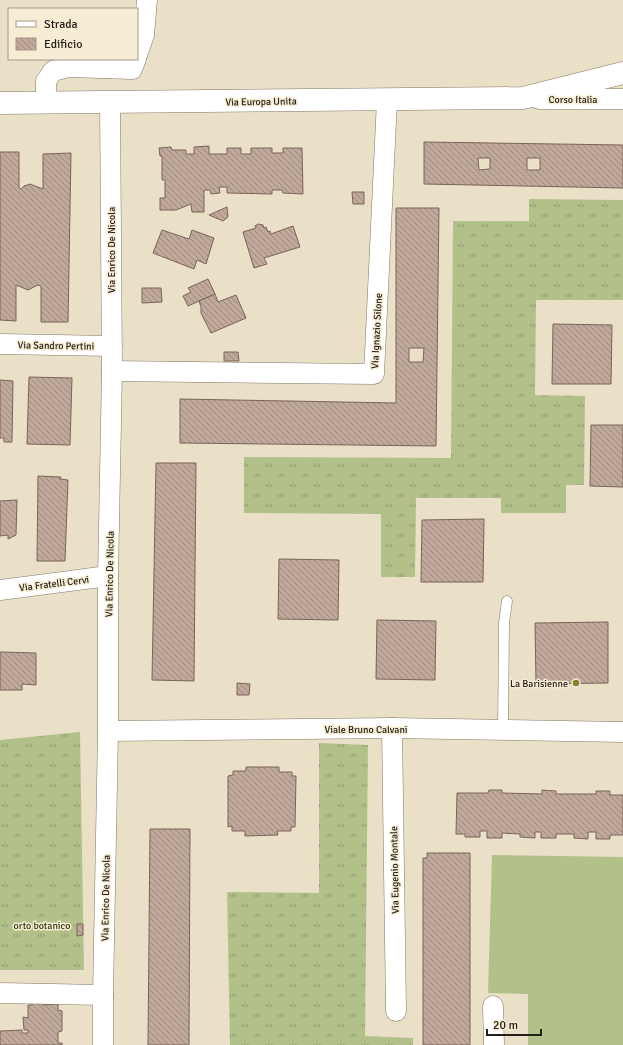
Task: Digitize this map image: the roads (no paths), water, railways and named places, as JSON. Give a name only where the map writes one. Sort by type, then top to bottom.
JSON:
[{"type":"street","points":[[138,52],[144,35],[147,0]]},
{"type":"street","points":[[46,103],[46,81],[53,71],[68,67],[132,69],[136,60]]},
{"type":"street","name":"Via Europa Unita","points":[[0,103],[523,98],[623,73]]},
{"type":"street","name":"Corso Italia","points":[[523,98],[623,99]]},
{"type":"street","name":"Via Ignazio Silone","points":[[112,371],[374,374],[387,100]]},
{"type":"street","name":"Via Enrico De Nicola","points":[[103,1045],[108,731],[108,576],[112,371],[110,102]]},
{"type":"street","name":"Via Sandro Pertini","points":[[0,344],[112,346]]},
{"type":"street","name":"Via Fratelli Cervi","points":[[0,590],[108,576]]},
{"type":"street","name":"Viale Bruno Calvani","points":[[108,731],[392,728],[623,732]]},
{"type":"street","name":"Via Eugenio Montale","points":[[392,728],[396,1011]]},
{"type":"street","points":[[0,993],[103,995]]},
{"type":"street","points":[[493,1006],[494,1045]]},
{"type":"lane","points":[[503,731],[504,623],[507,601]]},
{"type":"place","name":"La Barisienne","points":[[576,683]]},
{"type":"park label","name":"orto botanico","points":[[42,925]]}]
